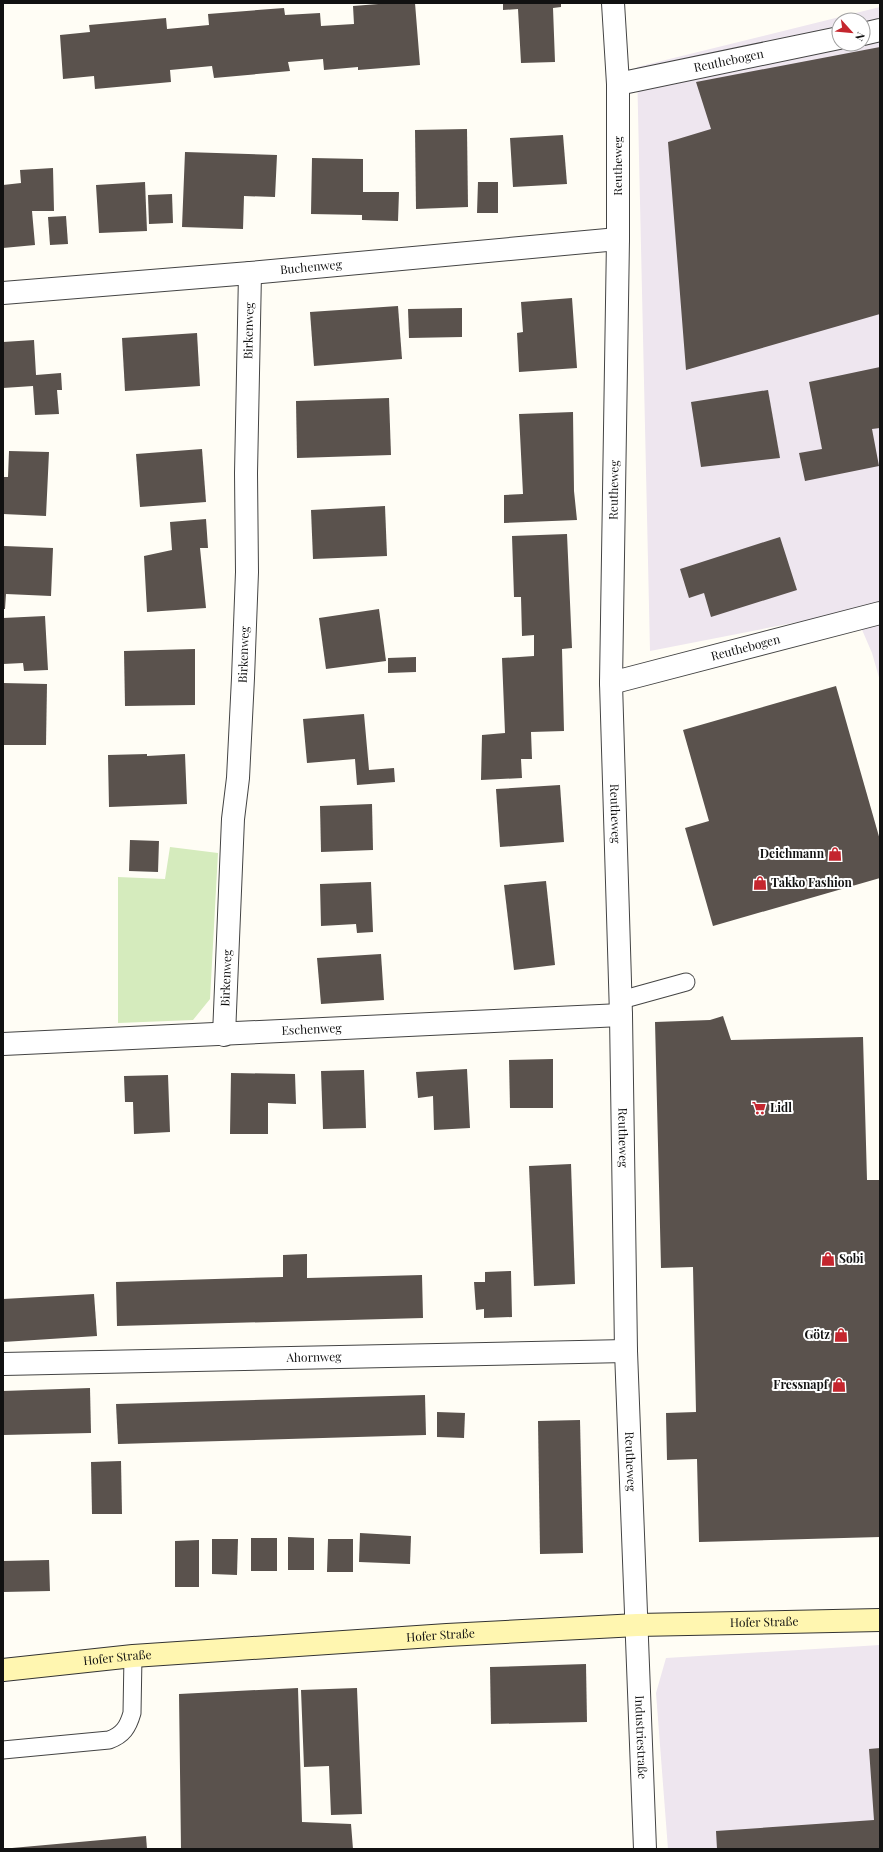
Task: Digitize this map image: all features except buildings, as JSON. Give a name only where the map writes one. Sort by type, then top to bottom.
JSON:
[{"type":"street","name":"Reutheweg","points":[[613,3],[618,84],[618,239],[611,683],[621,1008],[626,1351],[637,1625]]},
{"type":"street","name":"Reuthebogen","points":[[618,84],[831,40]]},
{"type":"street","name":"Buchenweg","points":[[3,293],[250,273],[618,239]]},
{"type":"street","name":"Birkenweg","points":[[224,1035],[233,826],[239,763],[246,587],[246,473],[250,273]]},
{"type":"street","name":"Reuthebogen","points":[[611,683],[880,613]]},
{"type":"street","name":"Eschenweg","points":[[3,1044],[224,1035],[621,1008]]},
{"type":"street","name":"Ahornweg","points":[[3,1364],[626,1351]]},
{"type":"street","name":"Hofer Straße","points":[[3,1670],[134,1656],[446,1635],[637,1625],[880,1620]]},
{"type":"street","name":"Industriestraße","points":[[637,1625],[646,1849]]},
{"type":"lane","points":[[621,1008],[686,982]]},
{"type":"lane","points":[[3,1750],[109,1740],[118,1737],[127,1726],[132,1713],[134,1656]]},
{"type":"shaded area","points":[[880,7],[880,681],[872,653],[854,611],[650,651],[637,67],[831,19],[831,52],[871,52],[871,12],[860,12]]},
{"type":"shaded area","points":[[880,1645],[880,1849],[668,1849],[656,1693],[666,1658]]},
{"type":"green space","points":[[170,847],[218,853],[210,999],[193,1020],[118,1023],[118,877],[165,879]]},
{"type":"place","name":"Deichmann","points":[[835,854]]},
{"type":"place","name":"Takko Fashion","points":[[760,883]]},
{"type":"place","name":"Lidl","points":[[759,1108]]},
{"type":"place","name":"Sobi","points":[[828,1259]]},
{"type":"place","name":"Götz","points":[[841,1335]]},
{"type":"place","name":"Fressnapf","points":[[839,1385]]}]
